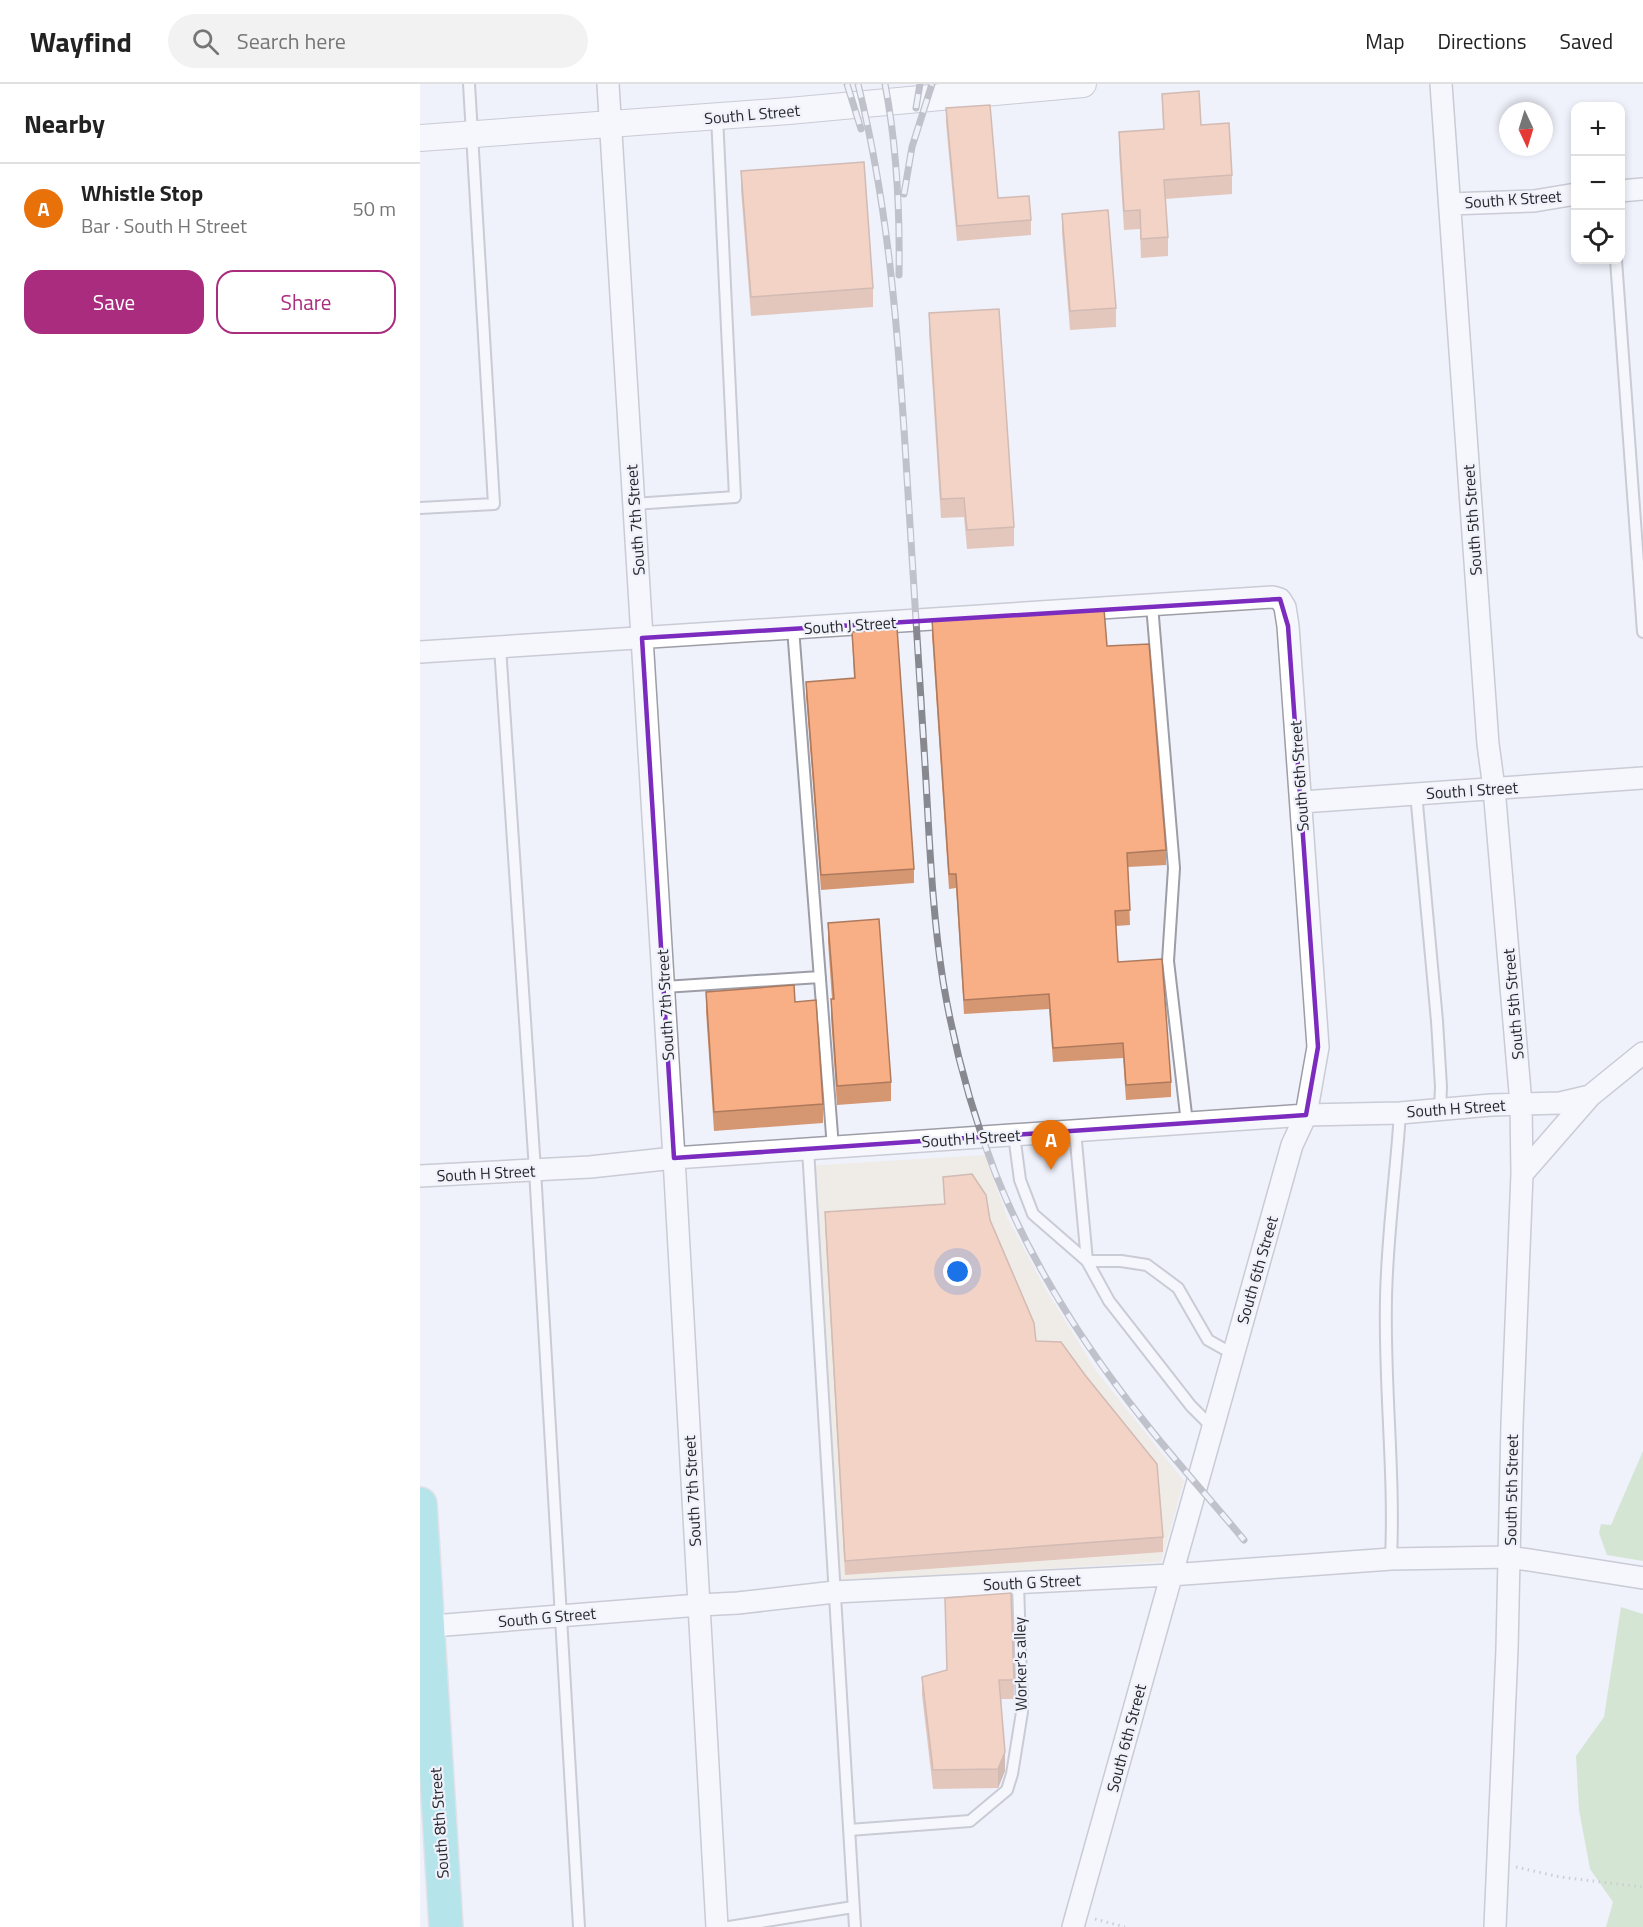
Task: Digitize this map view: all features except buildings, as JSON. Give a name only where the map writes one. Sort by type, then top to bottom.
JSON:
[{"type":"highway","name":"South 8th Street","points":[[420,1504],[423,1627],[446,1927]]},
{"type":"street","name":"South 7th Street","points":[[608,84],[664,987],[717,1927]]},
{"type":"street","name":"South L Street","points":[[420,138],[717,116],[1083,84]]},
{"type":"street","name":"South 5th Street","points":[[1441,84],[1487,732],[1494,788],[1521,1104],[1522,1174],[1512,1424],[1510,1557],[1495,1927]]},
{"type":"street","points":[[1625,191],[1643,189]]},
{"type":"street","name":"South K Street","points":[[1450,204],[1534,201],[1571,195]]},
{"type":"street","name":"South J Street","points":[[420,652],[1273,597],[1280,599]]},
{"type":"street","name":"South 6th Street","points":[[1075,1920],[1292,1145],[1306,1115],[1318,1047],[1288,626],[1285,607],[1280,599]]},
{"type":"street","name":"South I Street","points":[[1302,802],[1643,778]]},
{"type":"street","points":[[1522,1174],[1590,1096],[1643,1053]]},
{"type":"street","name":"South H Street","points":[[420,1176],[590,1167],[674,1158],[1306,1115],[1400,1113],[1560,1103],[1590,1096]]},
{"type":"street","name":"South G Street","points":[[423,1627],[738,1603],[835,1592],[1170,1575],[1391,1560],[1510,1557],[1643,1578]]},
{"type":"lane","points":[[420,508],[495,504],[469,84]]},
{"type":"lane","points":[[634,504],[735,497],[717,116]]},
{"type":"lane","points":[[1616,264],[1643,632]]},
{"type":"lane","points":[[1152,605],[1174,868],[1168,961],[1187,1123]]},
{"type":"lane","points":[[793,628],[833,1148]]},
{"type":"lane","points":[[500,647],[535,1170],[579,1927]]},
{"type":"lane","points":[[1416,794],[1437,1021],[1440,1109]]},
{"type":"lane","points":[[664,987],[820,977]]},
{"type":"lane","points":[[1391,1560],[1393,1512],[1389,1450],[1386,1301],[1389,1228],[1400,1113]]},
{"type":"lane","points":[[1075,1131],[1087,1261]]},
{"type":"lane","points":[[1014,1135],[1020,1180],[1033,1214],[1087,1261],[1109,1301],[1191,1406],[1212,1427]]},
{"type":"lane","points":[[808,1149],[855,1927]]},
{"type":"lane","points":[[1087,1261],[1121,1261],[1147,1265],[1178,1288],[1208,1340],[1233,1354]]},
{"type":"lane","name":"Worker's alley","points":[[849,1830],[970,1821],[1007,1790],[1012,1774],[1022,1712],[1018,1583]]},
{"type":"lane","points":[[729,1927],[854,1907]]},
{"type":"path","points":[[1497,1863],[1560,1877],[1643,1887]]},
{"type":"path","points":[[1075,1920],[1125,1927]]},
{"type":"highlighted area","points":[[1280,599],[1288,626],[1318,1047],[1306,1115],[674,1158],[642,638]]},
{"type":"shaded area","points":[[985,1155],[1007,1217],[1046,1290],[1097,1372],[1184,1481],[1161,1562],[830,1582],[804,1166]]},
{"type":"green space","points":[[1643,1451],[1643,1561],[1607,1555],[1599,1533],[1601,1524],[1611,1525]]},
{"type":"green space","points":[[1621,1607],[1643,1614],[1643,1927],[1606,1927],[1613,1902],[1590,1869],[1579,1810],[1576,1756],[1604,1717]]},
{"type":"railway","points":[[847,84],[861,129]]},
{"type":"railway","points":[[858,84],[878,181],[892,279],[904,427],[936,923],[947,1006],[965,1080],[987,1152],[1010,1208],[1061,1304],[1122,1393],[1244,1540]]},
{"type":"railway","points":[[885,84],[897,179],[899,275]]},
{"type":"railway","points":[[916,108],[920,84]]},
{"type":"railway","points":[[904,194],[912,147],[932,84]]},
{"type":"place","name":"Whistle Stop","points":[[1051,1170]]}]
